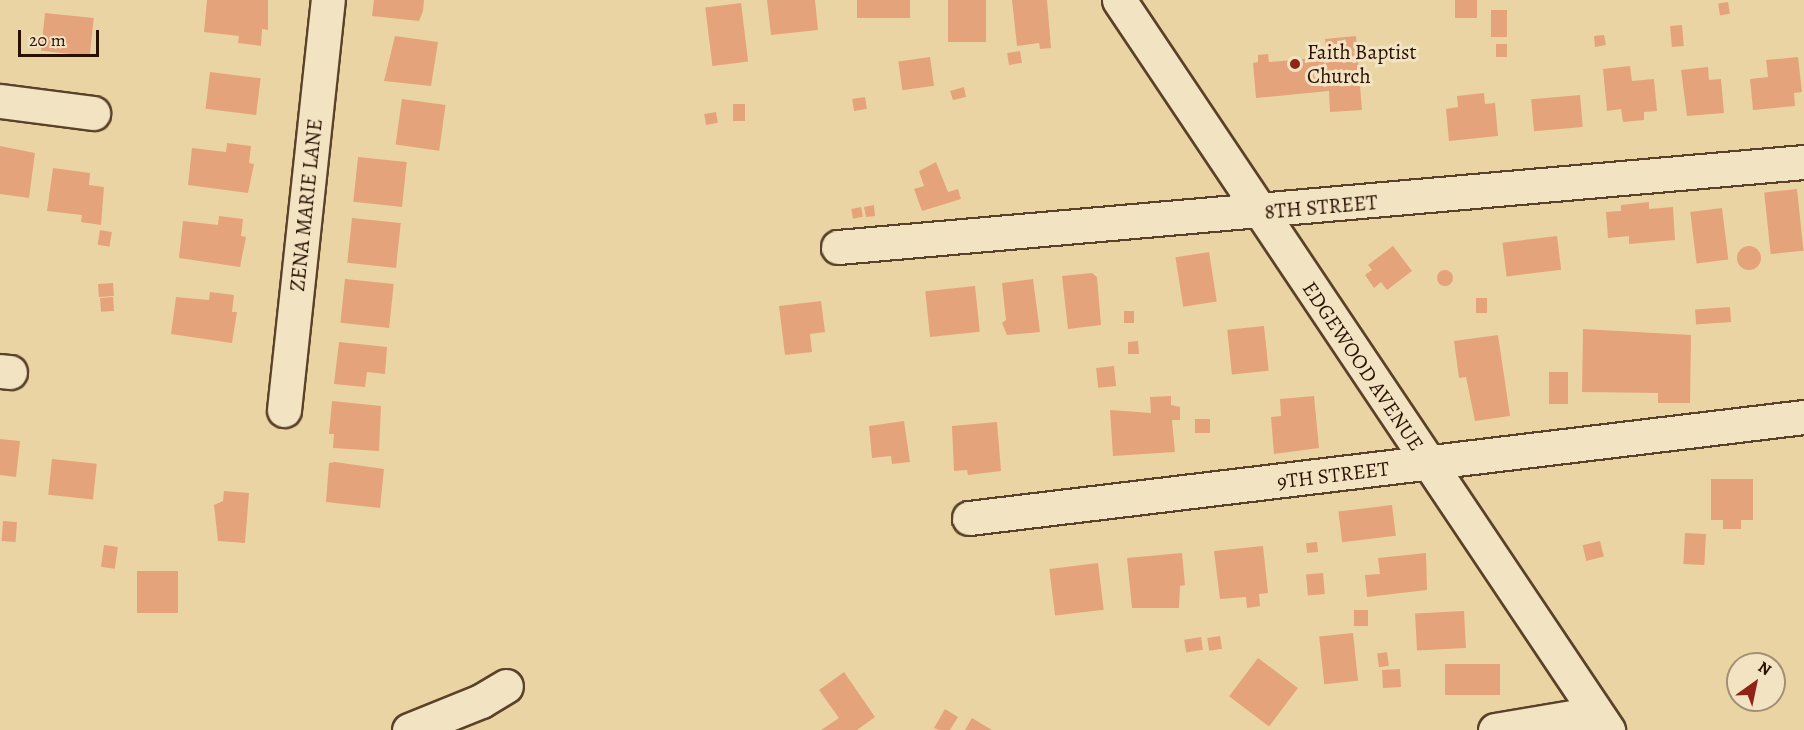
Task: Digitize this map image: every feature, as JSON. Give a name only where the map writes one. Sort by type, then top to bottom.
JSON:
[{"type":"street","name":"ZENA MARIE LANE","points":[[284,410],[328,0]]},
{"type":"street","name":"EDGEWOOD AVENUE","points":[[1119,0],[1602,721]]},
{"type":"street","points":[[0,101],[93,113]]},
{"type":"street","name":"8TH STREET","points":[[838,247],[1261,212],[1804,162]]},
{"type":"street","name":"9TH STREET","points":[[969,518],[1804,417]]},
{"type":"street","points":[[409,730],[473,705],[506,686]]},
{"type":"street","points":[[1495,730],[1602,721]]},
{"type":"building","points":[[207,0],[268,0],[268,30],[262,29],[261,46],[238,43],[239,36],[204,32]]},
{"type":"building","points":[[374,0],[424,0],[423,11],[419,21],[372,16]]},
{"type":"building","points":[[767,0],[815,0],[818,30],[771,35]]},
{"type":"building","points":[[857,0],[910,0],[910,18],[857,18]]},
{"type":"building","points":[[948,0],[986,0],[986,42],[948,42]]},
{"type":"building","points":[[1012,0],[1047,0],[1051,48],[1040,49],[1039,43],[1017,46]]},
{"type":"building","points":[[1455,0],[1477,0],[1477,18],[1455,18]]},
{"type":"building","points":[[1728,2],[1730,14],[1720,15],[1718,4]]},
{"type":"building","points":[[741,3],[748,62],[712,66],[705,7]]},
{"type":"building","points":[[1491,10],[1507,10],[1507,37],[1491,37]]},
{"type":"building","points":[[45,13],[94,18],[90,56],[41,51]]},
{"type":"building","points":[[1682,25],[1684,46],[1672,47],[1670,26]]},
{"type":"building","points":[[1604,35],[1606,45],[1595,47],[1594,36]]},
{"type":"building","points":[[395,36],[438,42],[431,86],[384,81]]},
{"type":"building","points":[[1356,36],[1362,110],[1330,112],[1329,91],[1256,98],[1253,63],[1258,62],[1258,55],[1268,54],[1269,62],[1327,57],[1325,39]]},
{"type":"building","points":[[1496,44],[1507,44],[1507,57],[1496,57]]},
{"type":"building","points":[[1020,51],[1022,63],[1009,65],[1007,53]]},
{"type":"building","points":[[930,57],[934,86],[902,90],[898,61]]},
{"type":"building","points":[[1798,57],[1802,92],[1794,93],[1795,106],[1753,110],[1750,79],[1768,77],[1766,60]]},
{"type":"building","points":[[1630,66],[1632,81],[1654,79],[1657,111],[1644,112],[1644,120],[1623,122],[1621,109],[1607,111],[1603,69]]},
{"type":"building","points":[[1708,67],[1709,80],[1721,79],[1724,113],[1687,116],[1681,70]]},
{"type":"building","points":[[210,72],[261,78],[256,115],[205,109]]},
{"type":"building","points":[[964,87],[966,97],[953,100],[950,91]]},
{"type":"building","points":[[1484,93],[1485,104],[1495,103],[1498,136],[1449,141],[1446,109],[1458,107],[1457,96]]},
{"type":"building","points":[[1580,95],[1583,127],[1534,131],[1531,99]]},
{"type":"building","points":[[865,97],[867,109],[854,111],[852,99]]},
{"type":"building","points":[[402,99],[446,105],[439,151],[396,145]]},
{"type":"building","points":[[733,104],[745,104],[745,121],[733,121]]},
{"type":"building","points":[[716,112],[718,123],[706,125],[704,114]]},
{"type":"building","points":[[227,143],[251,146],[249,163],[254,164],[248,193],[188,185],[192,148],[226,152]]},
{"type":"building","points":[[0,146],[35,153],[29,198],[0,194]]},
{"type":"building","points":[[358,157],[407,162],[402,207],[353,202]]},
{"type":"building","points":[[936,162],[948,192],[958,189],[961,199],[922,211],[914,189],[924,186],[919,171]]},
{"type":"building","points":[[53,168],[90,173],[89,185],[104,187],[101,225],[81,222],[82,215],[47,211]]},
{"type":"building","points":[[1797,189],[1803,251],[1771,254],[1764,192]]},
{"type":"building","points":[[1649,202],[1649,209],[1673,207],[1675,240],[1629,244],[1629,236],[1608,238],[1606,212],[1621,211],[1621,205]]},
{"type":"building","points":[[874,205],[875,216],[866,217],[864,207]]},
{"type":"building","points":[[861,207],[863,217],[853,219],[851,209]]},
{"type":"building","points":[[1722,208],[1728,260],[1697,264],[1690,212]]},
{"type":"building","points":[[219,216],[243,219],[241,236],[246,237],[240,267],[179,258],[183,221],[218,225]]},
{"type":"building","points":[[352,218],[401,223],[396,268],[347,263]]},
{"type":"building","points":[[100,230],[112,232],[110,247],[98,245]]},
{"type":"building","points":[[1557,236],[1561,270],[1507,276],[1502,243]]},
{"type":"building","points":[[1393,246],[1412,271],[1387,290],[1381,282],[1374,288],[1365,275],[1372,270],[1368,265]]},
{"type":"building","points":[[1749,246],[1754,247],[1760,253],[1760,263],[1754,269],[1749,270],[1744,269],[1738,263],[1737,258],[1738,253],[1744,247]]},
{"type":"building","points":[[1209,252],[1217,301],[1183,307],[1175,257]]},
{"type":"building","points":[[1442,270],[1448,270],[1453,278],[1451,284],[1442,286],[1437,281],[1437,275]]},
{"type":"building","points":[[1092,273],[1097,277],[1101,325],[1068,329],[1062,276]]},
{"type":"building","points":[[345,279],[394,284],[389,328],[340,323]]},
{"type":"building","points":[[1033,279],[1040,332],[1007,335],[1002,323],[1006,320],[1002,283]]},
{"type":"building","points":[[113,283],[114,296],[99,297],[98,284]]},
{"type":"building","points":[[975,286],[980,332],[930,337],[925,291]]},
{"type":"building","points":[[210,292],[234,295],[232,312],[237,312],[232,343],[171,334],[176,297],[209,300]]},
{"type":"building","points":[[113,297],[114,311],[101,312],[100,298]]},
{"type":"building","points":[[1476,298],[1487,298],[1487,313],[1476,313]]},
{"type":"building","points":[[821,301],[825,332],[810,334],[812,352],[785,355],[779,306]]},
{"type":"building","points":[[1730,307],[1731,322],[1696,324],[1695,309]]},
{"type":"building","points":[[1124,311],[1134,311],[1134,323],[1124,323]]},
{"type":"building","points":[[1264,326],[1269,371],[1232,375],[1227,330]]},
{"type":"building","points":[[1583,329],[1691,335],[1690,403],[1658,403],[1658,393],[1582,392]]},
{"type":"building","points":[[1498,335],[1510,416],[1475,421],[1466,377],[1459,378],[1454,341]]},
{"type":"building","points":[[1138,341],[1139,354],[1128,354],[1128,342]]},
{"type":"building","points":[[339,342],[387,347],[385,374],[367,372],[365,387],[334,384]]},
{"type":"building","points":[[1114,366],[1116,386],[1098,388],[1096,368]]},
{"type":"building","points":[[1549,372],[1568,372],[1568,404],[1549,404]]},
{"type":"building","points":[[1171,396],[1171,405],[1180,407],[1180,420],[1172,420],[1175,452],[1113,456],[1110,410],[1151,413],[1150,397]]},
{"type":"building","points":[[1314,396],[1319,448],[1274,454],[1271,417],[1281,416],[1280,399]]},
{"type":"building","points":[[332,401],[381,406],[379,451],[333,448],[334,434],[329,434]]},
{"type":"building","points":[[1195,419],[1210,419],[1210,433],[1195,433]]},
{"type":"building","points":[[904,421],[910,462],[892,464],[891,456],[872,458],[869,426]]},
{"type":"building","points":[[997,422],[1001,471],[968,475],[967,470],[954,471],[952,426]]},
{"type":"building","points":[[0,439],[20,441],[16,477],[0,475]]},
{"type":"building","points":[[52,459],[97,464],[93,500],[48,495]]},
{"type":"building","points":[[329,463],[384,469],[380,508],[326,502]]},
{"type":"building","points":[[1711,479],[1753,479],[1753,520],[1741,520],[1741,529],[1723,529],[1723,520],[1711,520]]},
{"type":"building","points":[[224,491],[249,493],[245,543],[218,541],[214,505],[223,501]]},
{"type":"building","points":[[1392,505],[1396,536],[1342,542],[1338,512]]},
{"type":"building","points":[[3,521],[17,522],[16,542],[2,541]]},
{"type":"building","points":[[1685,533],[1706,534],[1704,565],[1683,564]]},
{"type":"building","points":[[1600,541],[1604,557],[1586,561],[1583,545]]},
{"type":"building","points":[[1317,542],[1318,552],[1307,553],[1306,543]]},
{"type":"building","points":[[104,545],[118,547],[115,569],[101,567]]},
{"type":"building","points":[[1263,546],[1268,593],[1259,594],[1260,606],[1247,608],[1246,597],[1220,599],[1214,551]]},
{"type":"building","points":[[1182,553],[1185,585],[1180,586],[1179,608],[1132,608],[1127,558]]},
{"type":"building","points":[[1426,553],[1427,590],[1367,597],[1365,575],[1380,574],[1378,558]]},
{"type":"building","points":[[1098,563],[1104,610],[1055,616],[1049,569]]},
{"type":"building","points":[[137,571],[178,571],[178,613],[137,613]]},
{"type":"building","points":[[1323,573],[1325,594],[1308,595],[1306,574]]},
{"type":"building","points":[[1354,610],[1368,610],[1368,626],[1354,626]]},
{"type":"building","points":[[1464,611],[1466,648],[1417,651],[1415,614]]},
{"type":"building","points":[[1353,633],[1358,681],[1324,684],[1319,637]]},
{"type":"building","points":[[1220,636],[1222,649],[1209,651],[1207,638]]},
{"type":"building","points":[[1201,637],[1203,650],[1186,652],[1184,640]]},
{"type":"building","points":[[1387,652],[1389,666],[1379,667],[1377,653]]},
{"type":"building","points":[[1258,658],[1298,688],[1269,726],[1229,696]]},
{"type":"building","points":[[1445,664],[1500,664],[1500,695],[1445,695]]},
{"type":"building","points":[[1400,669],[1401,687],[1383,688],[1382,670]]},
{"type":"building","points":[[844,672],[875,717],[857,730],[821,730],[839,718],[819,690]]},
{"type":"building","points":[[945,709],[958,717],[950,730],[934,728]]},
{"type":"building","points":[[972,718],[992,730],[965,730]]},
{"type":"place","name":"Faith Baptist Church","points":[[1295,64]]}]
